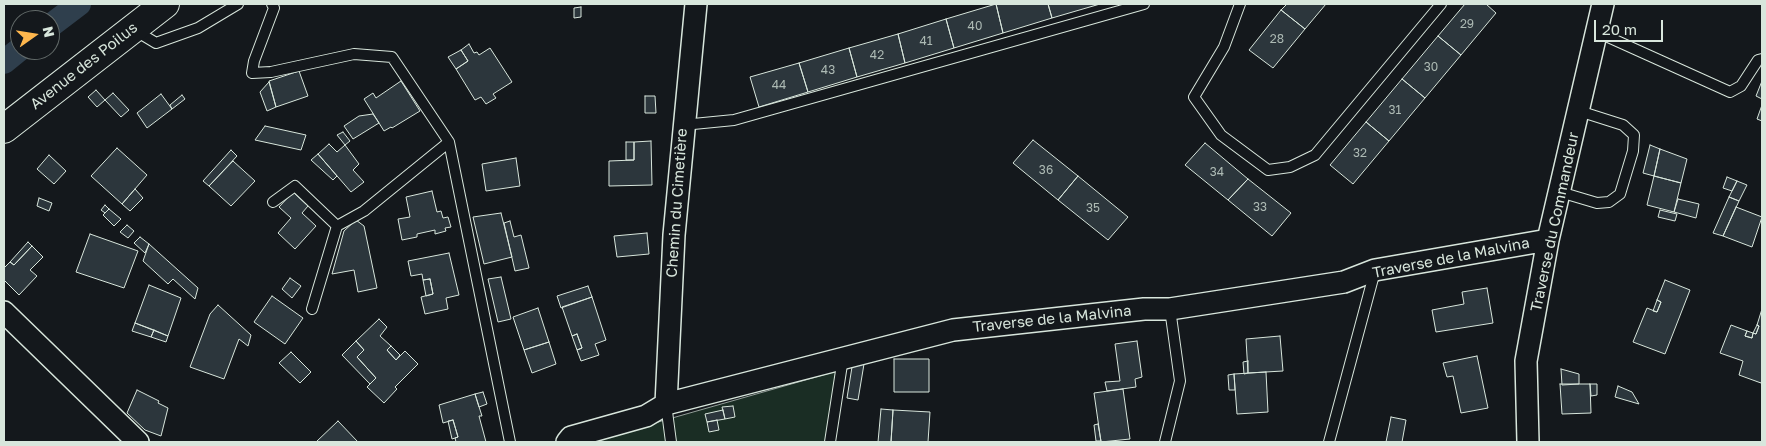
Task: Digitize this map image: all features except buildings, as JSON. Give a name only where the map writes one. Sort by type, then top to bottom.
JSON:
[{"type":"main road","name":"Avenue des Poilus","points":[[4,129],[165,4]]},
{"type":"street","name":"Chemin du Cimetière","points":[[666,404],[674,235],[696,4]]},
{"type":"street","name":"Traverse du Commandeur","points":[[1528,442],[1526,361],[1548,240],[1603,4]]},
{"type":"street","name":"Traverse de la Malvina","points":[[567,442],[571,437],[646,416],[666,404],[953,330],[1144,309],[1170,309],[1344,282],[1375,270],[1548,240]]},
{"type":"street","points":[[4,312],[138,442]]},
{"type":"lane","points":[[132,29],[156,43],[198,28],[238,4]]},
{"type":"lane","points":[[272,4],[274,8],[254,61],[252,73],[271,72],[354,54],[392,57],[449,142],[510,442]]},
{"type":"lane","points":[[683,125],[734,120],[1144,4]]},
{"type":"lane","points":[[1240,4],[1224,47],[1194,97],[1220,134],[1268,170],[1290,167],[1315,155],[1441,4]]},
{"type":"lane","points":[[1597,32],[1730,92],[1741,86],[1758,60],[1762,59]]},
{"type":"lane","points":[[1560,192],[1597,203],[1609,202],[1620,194],[1633,151],[1634,135],[1623,125],[1579,111]]},
{"type":"lane","points":[[312,309],[337,226],[364,211],[449,142]]},
{"type":"lane","points":[[273,202],[295,186],[337,226]]},
{"type":"lane","points":[[1329,442],[1375,270]]},
{"type":"lane","points":[[1165,442],[1180,381],[1170,309]]},
{"type":"lane","points":[[830,442],[843,357]]},
{"type":"lane","points":[[666,404],[671,442]]},
{"type":"green space","points":[[837,371],[826,442],[588,442]]},
{"type":"waterway","points":[[60,18],[79,4]]},
{"type":"waterway","points":[[4,62],[10,57]]}]
